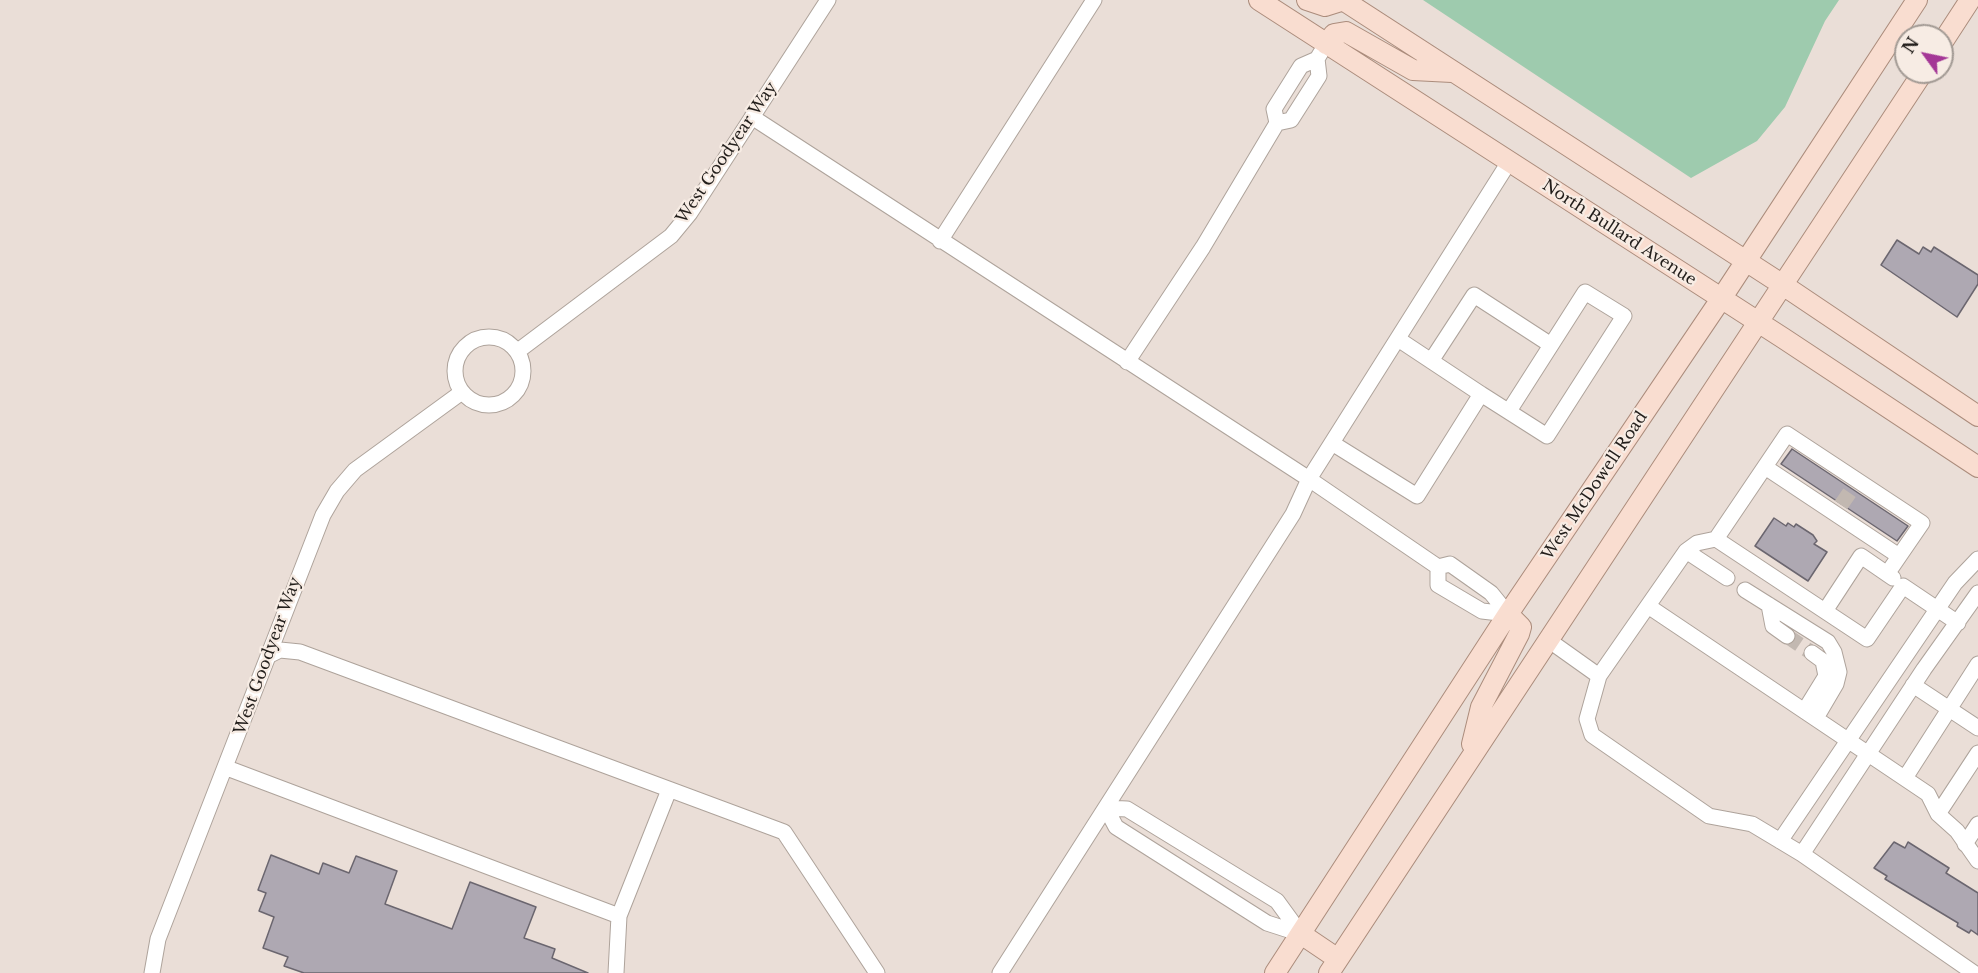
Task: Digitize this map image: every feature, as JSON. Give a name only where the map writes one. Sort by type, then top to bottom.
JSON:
[{"type":"main road","name":"North Bullard Avenue","points":[[1259,0],[1322,51],[1509,162],[1978,467]]},
{"type":"main road","points":[[1307,0],[1325,6],[1343,0],[1783,285],[1978,416]]},
{"type":"main road","name":"West McDowell Road","points":[[1275,973],[1508,614],[1721,299],[1917,0]]},
{"type":"main road","points":[[1954,25],[1970,0]]},
{"type":"main road","points":[[1322,51],[1334,34],[1346,32],[1413,70],[1455,72]]},
{"type":"main road","points":[[1301,934],[1333,966],[1468,758],[1915,84]]},
{"type":"main road","points":[[1468,758],[1481,707],[1521,627],[1508,614]]},
{"type":"street","name":"West Goodyear Way","points":[[518,351],[671,236],[690,213],[828,0]]},
{"type":"street","points":[[940,241],[1094,0]]},
{"type":"street","points":[[1127,362],[1203,248],[1277,123],[1274,109],[1301,66],[1322,51]]},
{"type":"street","points":[[752,117],[1309,479],[1438,567],[1450,564],[1491,593],[1508,614]]},
{"type":"street","points":[[1000,973],[1293,514],[1309,479],[1509,162]]},
{"type":"street","points":[[1398,339],[1547,436],[1624,316],[1585,292],[1509,411]]},
{"type":"street","points":[[1431,361],[1474,295],[1551,345]]},
{"type":"street","points":[[495,337],[512,344],[518,351],[524,368],[523,376],[521,385],[509,399],[502,403],[485,405],[468,398],[462,392],[457,384],[455,366],[457,357],[469,343],[477,338],[495,337]]},
{"type":"street","name":"West Goodyear Way","points":[[152,973],[158,939],[227,768],[289,597],[323,515],[337,491],[355,470],[462,392]]},
{"type":"street","points":[[1332,443],[1417,496],[1481,394]]},
{"type":"street","points":[[1887,574],[1922,523],[1855,485],[1787,434],[1716,539],[1697,543],[1686,551],[1599,676],[1587,719],[1592,735],[1709,816],[1752,824],[1802,854],[1974,973]]},
{"type":"street","points":[[1765,467],[1838,510],[1899,556]]},
{"type":"street","points":[[1716,539],[1866,639],[1903,586]]},
{"type":"street","points":[[1686,551],[1727,578]]},
{"type":"street","points":[[1825,611],[1861,556],[1958,623]]},
{"type":"street","points":[[1780,841],[1954,583],[1978,559]]},
{"type":"street","points":[[1438,567],[1438,585],[1482,611],[1508,614]]},
{"type":"street","points":[[1745,590],[1828,642],[1834,652],[1839,672],[1836,684],[1810,714]]},
{"type":"street","points":[[1802,854],[1913,684],[1978,593]]},
{"type":"street","points":[[1769,605],[1773,626],[1787,636]]},
{"type":"street","points":[[1648,606],[1928,794],[1938,814],[1957,831],[1978,861]]},
{"type":"street","points":[[1547,639],[1599,676]]},
{"type":"street","points":[[268,656],[280,650],[300,652],[784,832],[877,973]]},
{"type":"street","points":[[1810,714],[1826,676],[1823,661],[1812,653]]},
{"type":"street","points":[[1905,778],[1978,664]]},
{"type":"street","points":[[1913,684],[1978,728]]},
{"type":"street","points":[[1938,814],[1978,753]]},
{"type":"street","points":[[227,768],[619,916]]},
{"type":"street","points":[[616,973],[619,916],[669,790]]},
{"type":"street","points":[[1106,808],[1116,827],[1266,922],[1301,934]]},
{"type":"street","points":[[1106,808],[1128,809],[1277,901],[1301,934]]},
{"type":"street","points":[[1965,844],[1978,824]]},
{"type":"green space","points":[[1423,0],[1839,0],[1825,21],[1785,107],[1757,141],[1691,178]]},
{"type":"building","points":[[1897,240],[1919,254],[1923,247],[1931,252],[1934,247],[1978,275],[1978,284],[1957,317],[1881,265]]},
{"type":"building","points":[[1792,449],[1908,526],[1897,541],[1781,464]]},
{"type":"building","points":[[1774,518],[1786,526],[1788,523],[1794,527],[1796,524],[1813,535],[1817,541],[1814,544],[1827,552],[1808,581],[1755,546]]},
{"type":"building","points":[[1894,842],[1905,848],[1908,842],[1949,868],[1946,873],[1978,893],[1978,935],[1971,930],[1969,933],[1957,926],[1958,923],[1885,879],[1887,876],[1874,868]]},
{"type":"building","points":[[271,855],[319,874],[323,863],[349,873],[356,856],[397,871],[385,904],[452,929],[470,882],[536,907],[524,938],[555,949],[552,958],[588,973],[304,973],[284,966],[288,957],[263,948],[274,917],[259,911],[266,893],[258,890]]},
{"type":"tunnel","points":[[1841,505],[1852,489]]},
{"type":"tunnel","points":[[1787,636],[1812,653]]}]
